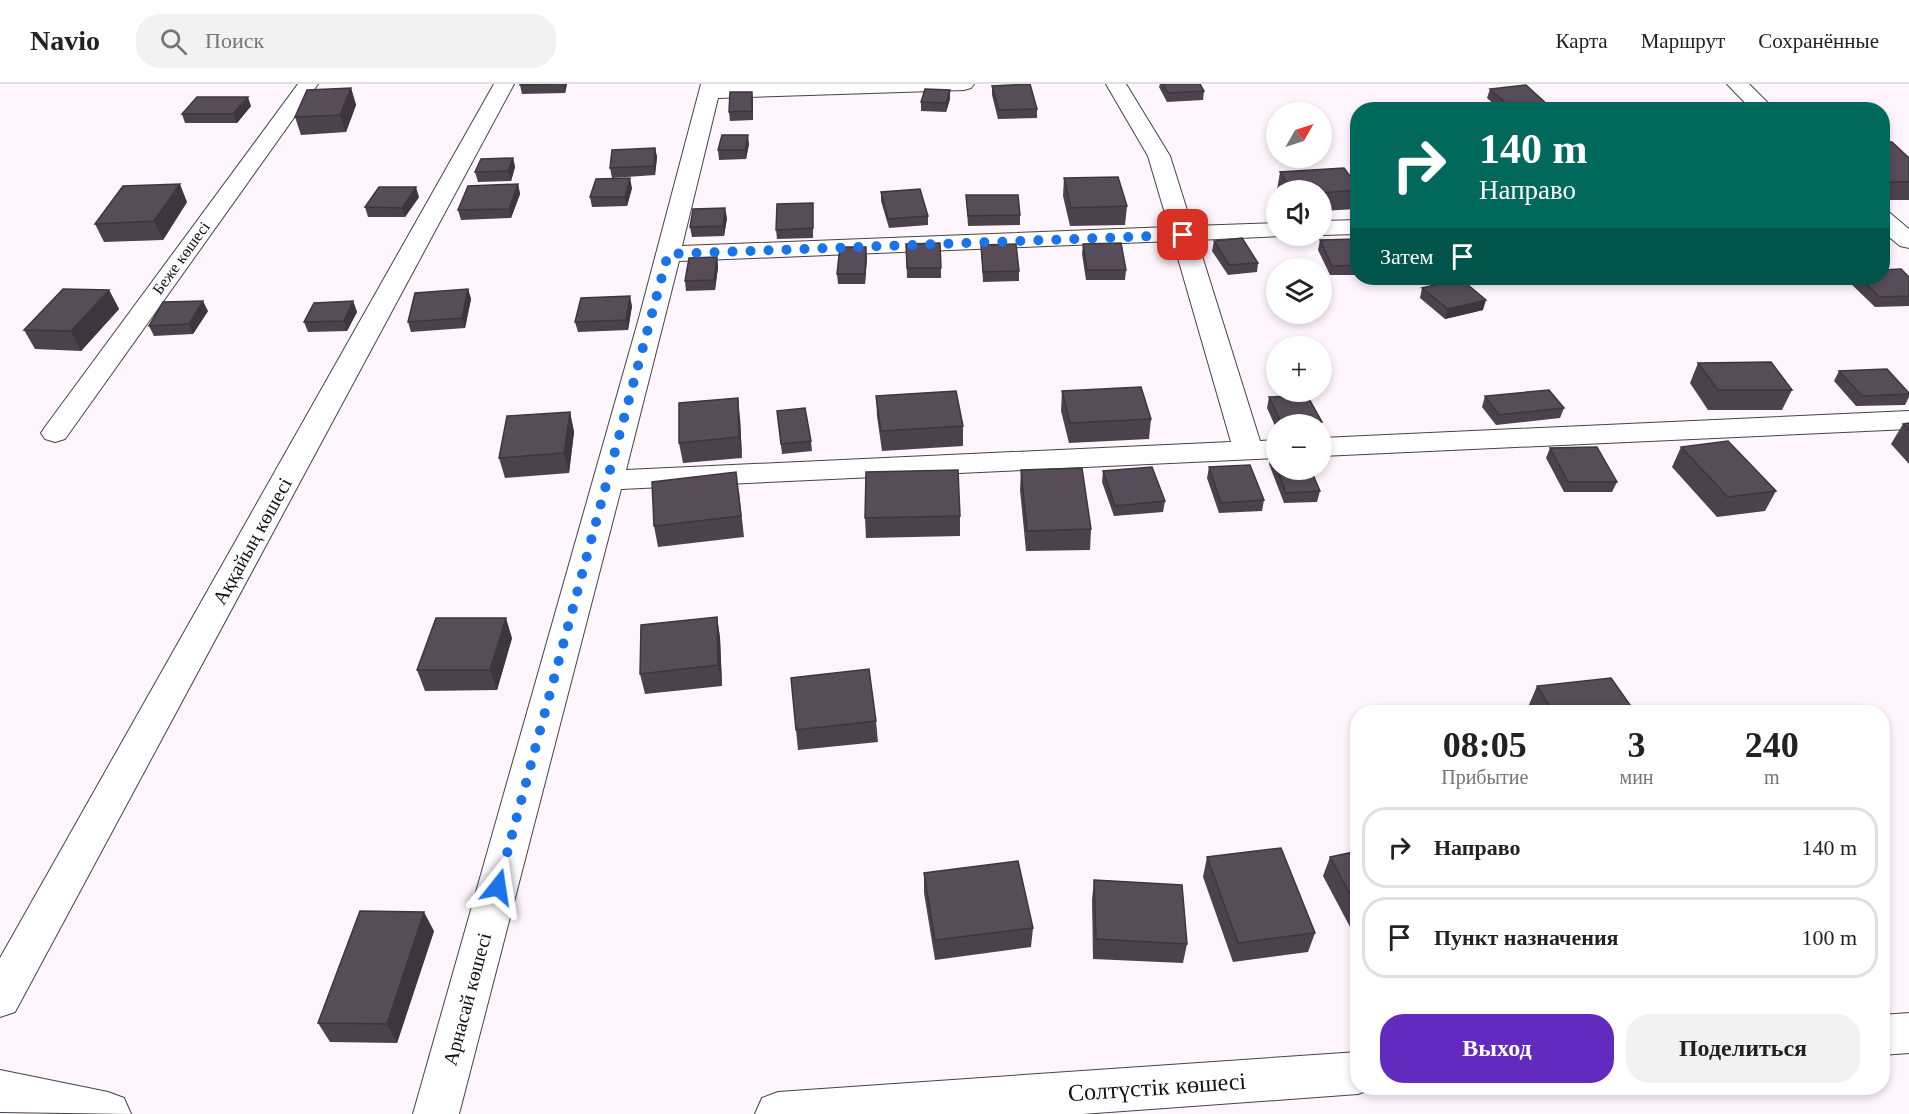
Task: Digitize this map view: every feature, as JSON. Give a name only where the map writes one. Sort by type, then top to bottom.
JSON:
[{"type":"street","name":"Беже көшесі","points":[[55,433],[308,84]]},
{"type":"street","name":"Аққайың көшесі","points":[[0,998],[504,84]]},
{"type":"street","points":[[710,88],[964,84]]},
{"type":"street","points":[[609,480],[1262,450],[1183,235],[1159,156],[1116,84]]},
{"type":"street","points":[[1737,84],[1756,102]]},
{"type":"street","name":"Арнасай көшесі","points":[[436,1114],[609,480],[710,88]]},
{"type":"street","points":[[1332,227],[1350,226]]},
{"type":"street","points":[[1890,226],[1909,241]]},
{"type":"street","points":[[668,254],[1266,231]]},
{"type":"street","points":[[1332,447],[1909,420]]},
{"type":"street","points":[[1890,1035],[1909,1034]]},
{"type":"street","name":"Солтүстік көшесі","points":[[778,1114],[1350,1074]]},
{"type":"street","points":[[0,1091],[108,1114]]},
{"type":"building","points":[[1030,84],[1037,109],[999,110],[992,86]]},
{"type":"building","points":[[1163,84],[1200,84],[1204,91],[1168,93]]},
{"type":"building","points":[[1526,85],[1545,102],[1504,102],[1490,89]]},
{"type":"building","points":[[351,88],[340,115],[295,117],[307,90]]},
{"type":"building","points":[[925,89],[950,90],[946,103],[921,102]]},
{"type":"building","points":[[730,92],[752,92],[752,111],[729,112]]},
{"type":"building","points":[[197,97],[248,97],[233,114],[182,114]]},
{"type":"building","points":[[722,135],[748,135],[745,150],[718,150]]},
{"type":"building","points":[[1890,142],[1909,158],[1909,182],[1890,182]]},
{"type":"building","points":[[655,148],[654,166],[610,168],[612,150]]},
{"type":"building","points":[[513,158],[508,171],[475,172],[481,159]]},
{"type":"building","points":[[1344,168],[1350,176],[1350,191],[1332,192],[1332,180],[1285,180],[1280,172]]},
{"type":"building","points":[[1118,177],[1127,206],[1071,208],[1064,178]]},
{"type":"building","points":[[630,178],[625,197],[590,197],[596,179]]},
{"type":"building","points":[[180,184],[154,221],[95,224],[123,186]]},
{"type":"building","points":[[518,184],[509,209],[458,210],[468,186]]},
{"type":"building","points":[[379,187],[416,187],[402,208],[365,207]]},
{"type":"building","points":[[920,189],[928,216],[888,219],[881,192]]},
{"type":"building","points":[[966,195],[1018,195],[1020,215],[968,216]]},
{"type":"building","points":[[813,203],[813,228],[776,230],[777,204]]},
{"type":"building","points":[[725,208],[723,226],[690,227],[693,209]]},
{"type":"building","points":[[1242,238],[1258,263],[1229,265],[1214,241]]},
{"type":"building","points":[[1350,239],[1350,265],[1332,266],[1332,258],[1328,258],[1323,246],[1332,246],[1332,240]]},
{"type":"building","points":[[940,243],[941,268],[907,268],[906,244]]},
{"type":"building","points":[[1121,243],[1126,270],[1087,270],[1083,244]]},
{"type":"building","points":[[1016,244],[1019,271],[983,272],[981,245]]},
{"type":"building","points":[[840,247],[866,247],[865,274],[837,274]]},
{"type":"building","points":[[717,257],[714,280],[685,281],[689,258]]},
{"type":"building","points":[[1901,269],[1909,277],[1909,296],[1880,297],[1867,285],[1890,285],[1890,270]]},
{"type":"building","points":[[1435,285],[1468,285],[1486,300],[1448,309],[1422,288]]},
{"type":"building","points":[[63,289],[109,290],[71,331],[24,330]]},
{"type":"building","points":[[468,289],[462,318],[408,322],[415,293]]},
{"type":"building","points":[[630,296],[626,320],[575,322],[581,298]]},
{"type":"building","points":[[203,301],[189,324],[149,326],[163,302]]},
{"type":"building","points":[[353,301],[344,321],[304,322],[314,303]]},
{"type":"building","points":[[1771,362],[1792,390],[1718,390],[1698,363]]},
{"type":"building","points":[[1887,369],[1909,394],[1862,396],[1839,371]]},
{"type":"building","points":[[1141,387],[1151,419],[1070,423],[1062,391]]},
{"type":"building","points":[[1549,390],[1564,408],[1499,415],[1485,396]]},
{"type":"building","points":[[956,391],[963,426],[881,431],[876,396]]},
{"type":"building","points":[[738,398],[739,437],[679,443],[679,403]]},
{"type":"building","points":[[1271,402],[1311,402],[1318,414],[1277,414]]},
{"type":"building","points":[[805,408],[811,441],[781,444],[777,411]]},
{"type":"building","points":[[570,412],[564,453],[499,458],[507,416]]},
{"type":"building","points":[[1728,441],[1776,491],[1728,497],[1681,447]]},
{"type":"building","points":[[1597,447],[1617,482],[1568,482],[1550,448]]},
{"type":"building","points":[[1250,465],[1264,500],[1221,503],[1209,467]]},
{"type":"building","points":[[1152,467],[1165,501],[1115,506],[1103,471]]},
{"type":"building","points":[[1082,468],[1091,529],[1027,531],[1021,470]]},
{"type":"building","points":[[958,470],[960,516],[865,518],[866,472]]},
{"type":"building","points":[[736,472],[741,516],[654,526],[652,482]]},
{"type":"building","points":[[1281,480],[1315,480],[1320,491],[1286,493]]},
{"type":"building","points":[[717,617],[718,665],[640,674],[641,625]]},
{"type":"building","points":[[436,618],[506,618],[490,670],[417,670]]},
{"type":"building","points":[[869,669],[876,721],[796,730],[791,678]]},
{"type":"building","points":[[1611,678],[1630,705],[1549,705],[1537,686]]},
{"type":"building","points":[[1281,848],[1315,933],[1238,943],[1207,857]]},
{"type":"building","points":[[1350,853],[1350,894],[1330,857]]},
{"type":"building","points":[[1018,861],[1033,928],[935,940],[924,873]]},
{"type":"building","points":[[1094,880],[1182,885],[1187,944],[1096,939]]},
{"type":"building","points":[[360,911],[424,912],[387,1024],[318,1023]]},
{"type":"route","points":[[498,887],[668,254],[1183,235]]}]
